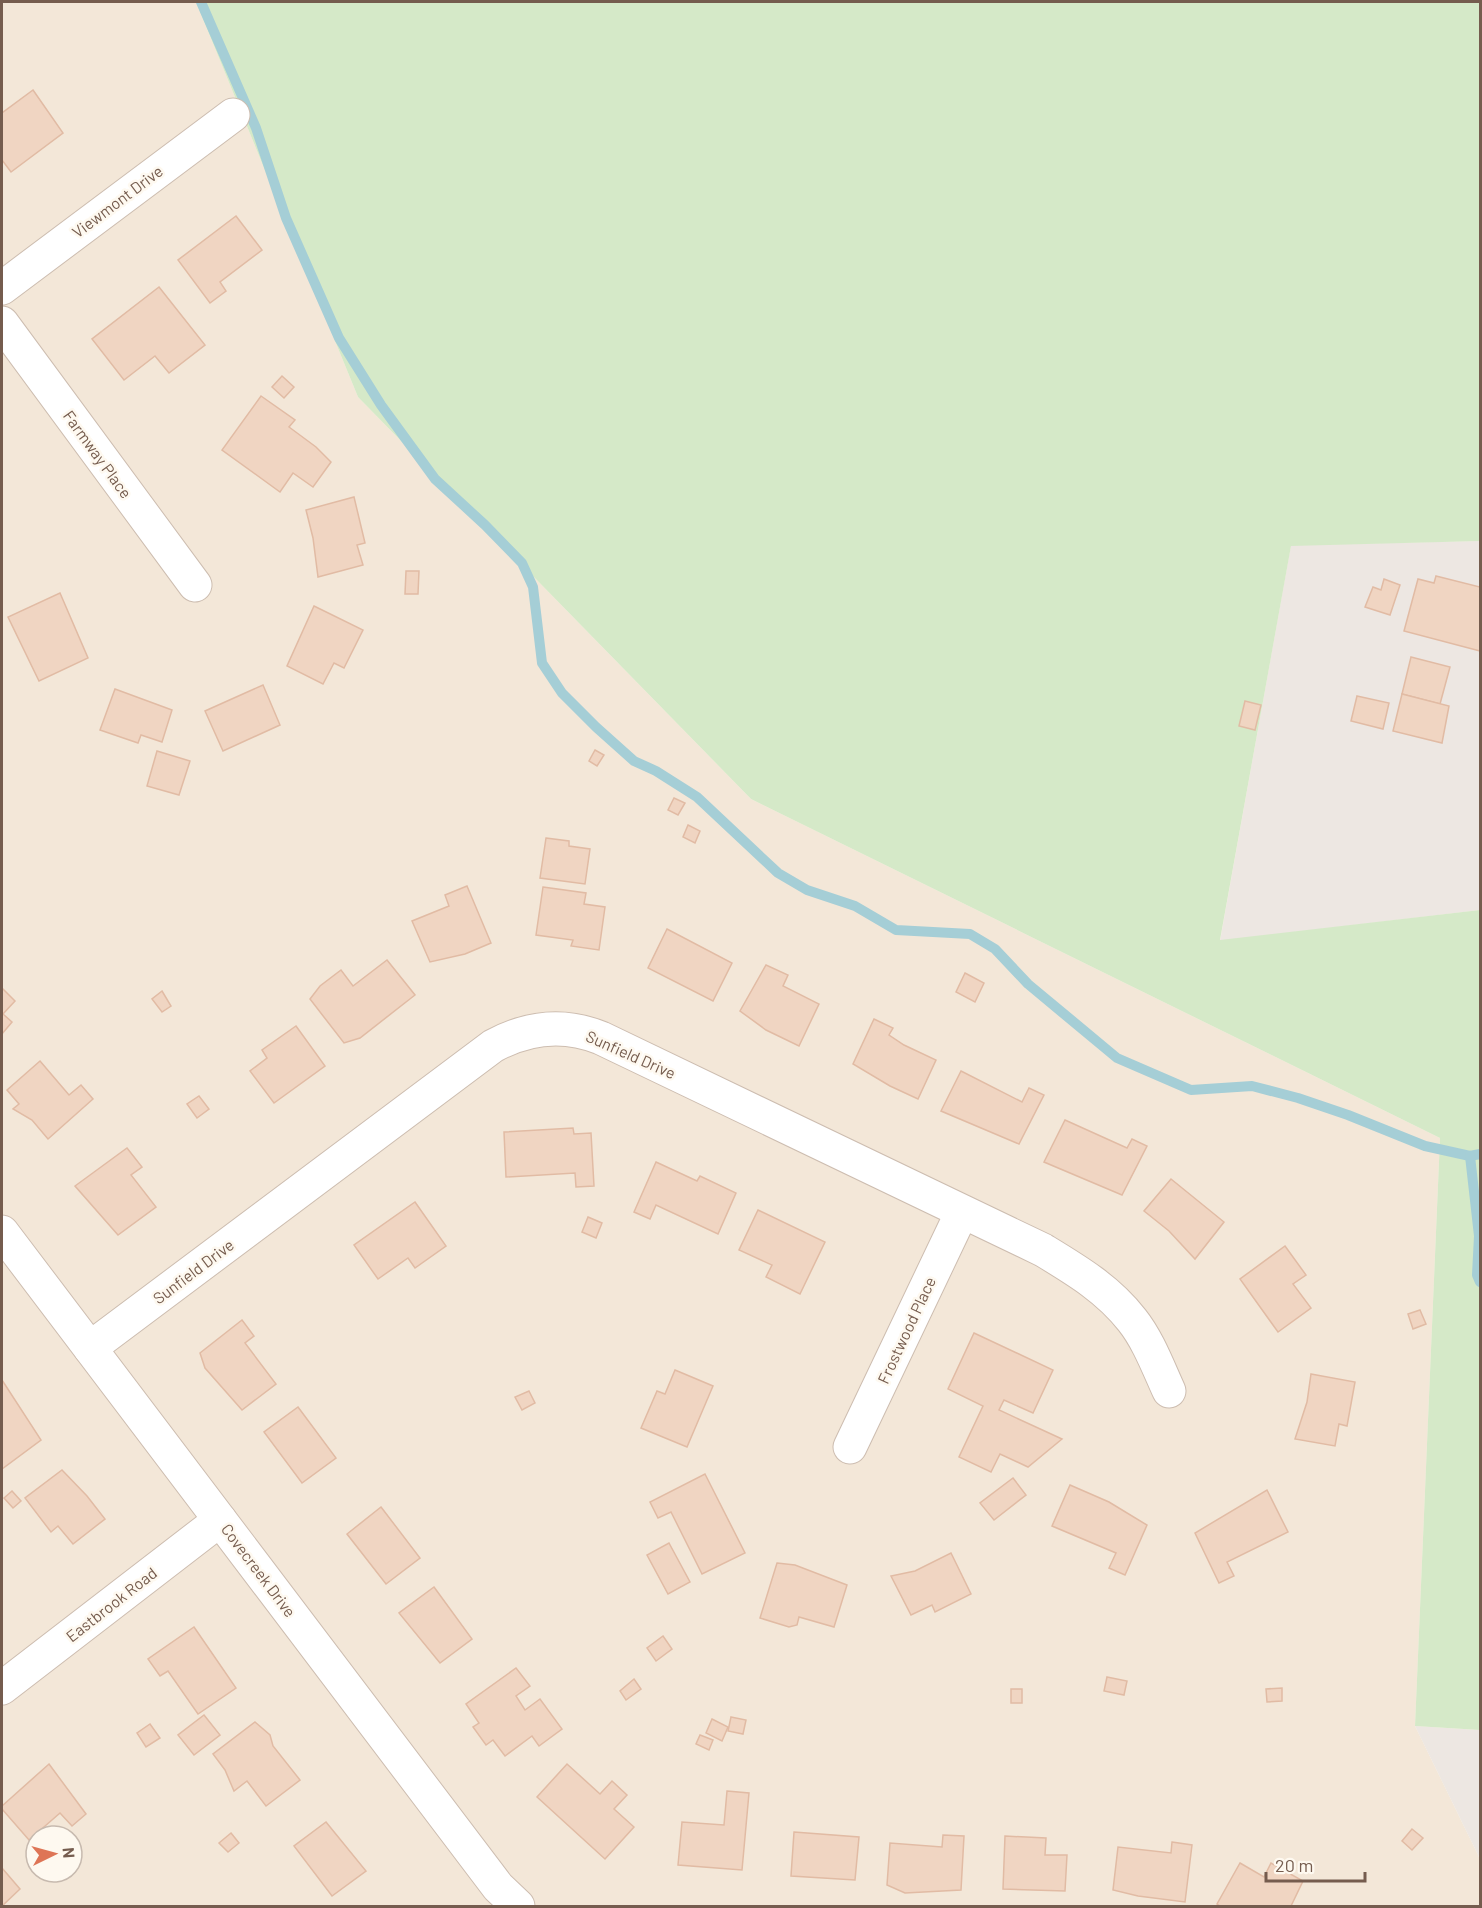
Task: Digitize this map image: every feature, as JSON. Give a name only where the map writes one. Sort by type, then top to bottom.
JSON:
[{"type":"street","name":"Viewmont Drive","points":[[2,288],[233,115]]},
{"type":"street","name":"Farmway Place","points":[[2,323],[195,585]]},
{"type":"street","name":"Sunfield Drive","points":[[90,1348],[493,1046],[522,1032],[554,1027],[586,1032],[602,1038],[1043,1250],[1086,1276],[1133,1320],[1169,1391]]},
{"type":"street","name":"Frostwood Place","points":[[850,1448],[962,1212]]},
{"type":"street","name":"Covecreek Drive","points":[[2,1232],[498,1887],[518,1906]]},
{"type":"street","name":"Eastbrook Road","points":[[2,1688],[220,1520]]},
{"type":"shaded area","points":[[2,2],[196,2],[358,397],[751,799],[1440,1138],[1415,1726],[1480,1859],[1480,1906],[2,1906]]},
{"type":"shaded area","points":[[1480,541],[1480,910],[1220,941],[1291,545]]},
{"type":"shaded area","points":[[1415,1726],[1480,1730],[1480,1859]]},
{"type":"green space","points":[[196,2],[1480,2],[1480,541],[1291,546],[1220,940],[1480,910],[1480,1730],[1415,1726],[1440,1138],[751,799],[358,397]]},
{"type":"building","points":[[33,90],[63,133],[11,172],[2,160],[2,113]]},
{"type":"building","points":[[236,216],[262,250],[220,282],[226,291],[210,303],[178,260]]},
{"type":"building","points":[[159,287],[205,345],[169,373],[155,356],[124,380],[92,339]]},
{"type":"building","points":[[282,376],[294,387],[284,398],[272,387]]},
{"type":"building","points":[[261,396],[295,420],[289,427],[316,447],[331,462],[313,487],[293,473],[280,492],[222,450]]},
{"type":"building","points":[[354,497],[365,543],[357,545],[363,565],[318,577],[313,538],[306,510]]},
{"type":"building","points":[[406,571],[419,571],[418,594],[405,594]]},
{"type":"building","points":[[1436,576],[1480,587],[1480,651],[1404,631],[1418,579],[1434,583]]},
{"type":"building","points":[[1384,579],[1400,585],[1390,615],[1365,607],[1373,587],[1381,590]]},
{"type":"building","points":[[60,593],[88,658],[39,681],[8,617]]},
{"type":"building","points":[[314,606],[363,630],[344,668],[334,663],[323,684],[287,666]]},
{"type":"building","points":[[1411,657],[1450,667],[1440,704],[1402,694]]},
{"type":"building","points":[[263,685],[280,725],[223,751],[205,711]]},
{"type":"building","points":[[115,689],[172,710],[162,742],[141,735],[138,743],[100,730]]},
{"type":"building","points":[[1402,694],[1449,706],[1442,743],[1393,731]]},
{"type":"building","points":[[1357,696],[1389,703],[1383,729],[1351,721]]},
{"type":"building","points":[[1245,701],[1261,705],[1255,730],[1239,726]]},
{"type":"building","points":[[595,750],[604,755],[597,766],[589,761]]},
{"type":"building","points":[[157,751],[190,761],[179,795],[147,786]]},
{"type":"building","points":[[674,798],[685,803],[678,815],[668,810]]},
{"type":"building","points":[[688,825],[700,831],[695,843],[683,837]]},
{"type":"building","points":[[546,838],[569,841],[569,846],[590,849],[585,884],[540,878]]},
{"type":"building","points":[[467,886],[491,943],[465,954],[430,962],[412,921],[449,906],[445,895]]},
{"type":"building","points":[[543,887],[586,893],[584,904],[605,907],[599,950],[571,946],[573,940],[536,935]]},
{"type":"building","points":[[667,929],[732,963],[713,1001],[648,968]]},
{"type":"building","points":[[387,960],[415,995],[360,1038],[344,1043],[310,999],[320,986],[341,970],[353,986]]},
{"type":"building","points":[[766,965],[788,975],[783,986],[819,1004],[799,1046],[766,1030],[740,1011]]},
{"type":"building","points":[[965,973],[984,983],[975,1002],[956,992]]},
{"type":"building","points":[[2,988],[15,1001],[3,1014],[12,1022],[2,1034]]},
{"type":"building","points":[[162,991],[171,1006],[162,1012],[152,999]]},
{"type":"building","points":[[874,1019],[893,1028],[889,1035],[904,1045],[936,1060],[918,1099],[890,1086],[853,1064]]},
{"type":"building","points":[[296,1026],[325,1066],[274,1103],[250,1071],[267,1058],[262,1050]]},
{"type":"building","points":[[40,1061],[69,1095],[81,1085],[93,1099],[48,1139],[32,1120],[13,1109],[19,1104],[7,1090]]},
{"type":"building","points":[[961,1071],[1022,1102],[1029,1088],[1044,1095],[1019,1144],[941,1111]]},
{"type":"building","points":[[199,1096],[209,1109],[197,1118],[187,1104]]},
{"type":"building","points":[[1065,1120],[1127,1148],[1132,1139],[1147,1146],[1122,1195],[1044,1162]]},
{"type":"building","points":[[573,1128],[574,1134],[591,1133],[594,1186],[576,1187],[575,1173],[506,1177],[504,1132]]},
{"type":"building","points":[[127,1148],[142,1167],[131,1175],[156,1207],[118,1235],[75,1186]]},
{"type":"building","points":[[656,1162],[697,1181],[700,1176],[736,1193],[718,1234],[656,1205],[650,1219],[634,1212]]},
{"type":"building","points":[[1171,1179],[1224,1222],[1195,1259],[1169,1231],[1144,1211]]},
{"type":"building","points":[[415,1202],[446,1246],[415,1268],[408,1258],[378,1279],[354,1245]]},
{"type":"building","points":[[758,1210],[825,1242],[800,1294],[766,1277],[772,1265],[739,1250]]},
{"type":"building","points":[[588,1217],[602,1223],[596,1238],[582,1232]]},
{"type":"building","points":[[1285,1246],[1306,1275],[1293,1284],[1311,1308],[1278,1332],[1240,1279]]},
{"type":"building","points":[[1420,1310],[1426,1324],[1413,1329],[1408,1314]]},
{"type":"building","points":[[242,1320],[254,1336],[245,1343],[276,1384],[242,1410],[205,1368],[200,1353]]},
{"type":"building","points":[[974,1333],[1053,1370],[1033,1413],[1004,1400],[999,1410],[1062,1439],[1028,1467],[1000,1454],[991,1472],[959,1457],[983,1406],[948,1389]]},
{"type":"building","points":[[675,1370],[713,1386],[687,1447],[641,1428],[657,1391],[665,1394]]},
{"type":"building","points":[[1311,1374],[1355,1382],[1347,1426],[1339,1424],[1335,1446],[1295,1439],[1307,1402]]},
{"type":"building","points":[[2,1380],[41,1440],[2,1469]]},
{"type":"building","points":[[529,1391],[535,1403],[522,1410],[515,1397]]},
{"type":"building","points":[[298,1407],[336,1458],[302,1483],[264,1432]]},
{"type":"building","points":[[62,1470],[105,1519],[73,1544],[58,1526],[51,1532],[25,1498]]},
{"type":"building","points":[[705,1474],[745,1553],[702,1574],[671,1512],[658,1518],[650,1502]]},
{"type":"building","points":[[1013,1478],[1026,1495],[994,1520],[980,1503]]},
{"type":"building","points":[[1070,1485],[1109,1502],[1147,1525],[1125,1575],[1109,1568],[1116,1553],[1052,1526]]},
{"type":"building","points":[[1267,1490],[1288,1532],[1227,1562],[1234,1576],[1219,1583],[1195,1533]]},
{"type":"building","points":[[12,1491],[21,1501],[13,1508],[4,1498]]},
{"type":"building","points":[[381,1507],[420,1558],[386,1584],[347,1534]]},
{"type":"building","points":[[669,1543],[690,1582],[668,1594],[647,1555]]},
{"type":"building","points":[[951,1553],[971,1594],[935,1612],[932,1605],[911,1615],[891,1576],[915,1571]]},
{"type":"building","points":[[777,1563],[795,1565],[847,1585],[834,1627],[799,1617],[797,1625],[789,1627],[760,1618]]},
{"type":"building","points":[[434,1587],[472,1639],[440,1663],[399,1613]]},
{"type":"building","points":[[194,1627],[236,1688],[198,1714],[168,1671],[160,1676],[148,1659]]},
{"type":"building","points":[[663,1636],[672,1649],[656,1661],[647,1648]]},
{"type":"building","points":[[516,1668],[530,1686],[516,1696],[525,1710],[540,1699],[562,1729],[539,1746],[532,1736],[505,1756],[493,1740],[486,1745],[473,1727],[479,1723],[466,1704]]},
{"type":"building","points":[[1107,1677],[1127,1681],[1124,1695],[1104,1691]]},
{"type":"building","points":[[634,1679],[641,1689],[626,1700],[620,1691]]},
{"type":"building","points":[[1282,1688],[1282,1701],[1267,1702],[1266,1689]]},
{"type":"building","points":[[1011,1689],[1022,1689],[1022,1703],[1011,1703]]},
{"type":"building","points":[[204,1715],[220,1735],[194,1755],[178,1735]]},
{"type":"building","points":[[731,1717],[746,1720],[743,1734],[728,1731]]},
{"type":"building","points":[[712,1719],[728,1727],[722,1741],[706,1733]]},
{"type":"building","points":[[255,1722],[270,1735],[273,1746],[300,1780],[266,1806],[247,1781],[234,1791],[225,1770],[213,1754]]},
{"type":"building","points":[[150,1724],[160,1738],[146,1747],[137,1733]]},
{"type":"building","points":[[700,1735],[713,1740],[709,1750],[696,1744]]},
{"type":"building","points":[[49,1764],[86,1814],[74,1824],[70,1824],[60,1813],[47,1824],[24,1824],[24,1834],[2,1809],[2,1806]]},
{"type":"building","points":[[567,1764],[600,1794],[612,1781],[627,1795],[614,1809],[634,1827],[605,1859],[537,1797]]},
{"type":"building","points":[[727,1791],[749,1793],[742,1870],[678,1865],[682,1822],[724,1825]]},
{"type":"building","points":[[326,1822],[366,1871],[332,1896],[294,1846]]},
{"type":"building","points":[[1412,1829],[1423,1838],[1412,1850],[1402,1841]]},
{"type":"building","points":[[794,1832],[859,1837],[855,1880],[791,1876]]},
{"type":"building","points":[[231,1833],[239,1843],[228,1852],[219,1843]]},
{"type":"building","points":[[943,1835],[964,1836],[961,1890],[905,1893],[887,1885],[890,1843],[942,1847]]},
{"type":"building","points":[[1005,1836],[1046,1838],[1045,1855],[1067,1855],[1065,1891],[1003,1889]]},
{"type":"building","points":[[1172,1842],[1192,1845],[1185,1902],[1138,1896],[1113,1890],[1118,1847],[1171,1853]]},
{"type":"building","points":[[1240,1863],[1264,1877],[1271,1863],[1303,1881],[1291,1906],[1220,1906],[1217,1904]]},
{"type":"building","points":[[2,1868],[20,1889],[2,1906]]},
{"type":"waterway","points":[[201,2],[256,128],[286,218],[339,338],[381,405],[435,479],[522,563],[533,587],[542,663],[562,693],[596,727],[634,761],[656,771],[697,797],[778,873],[807,890],[855,906],[896,930],[970,934],[995,949],[1028,984],[1117,1058],[1191,1090],[1252,1086],[1298,1098],[1348,1115],[1425,1146],[1470,1156],[1480,1154]]},
{"type":"waterway","points":[[1470,1156],[1479,1236],[1477,1275],[1480,1282]]}]
